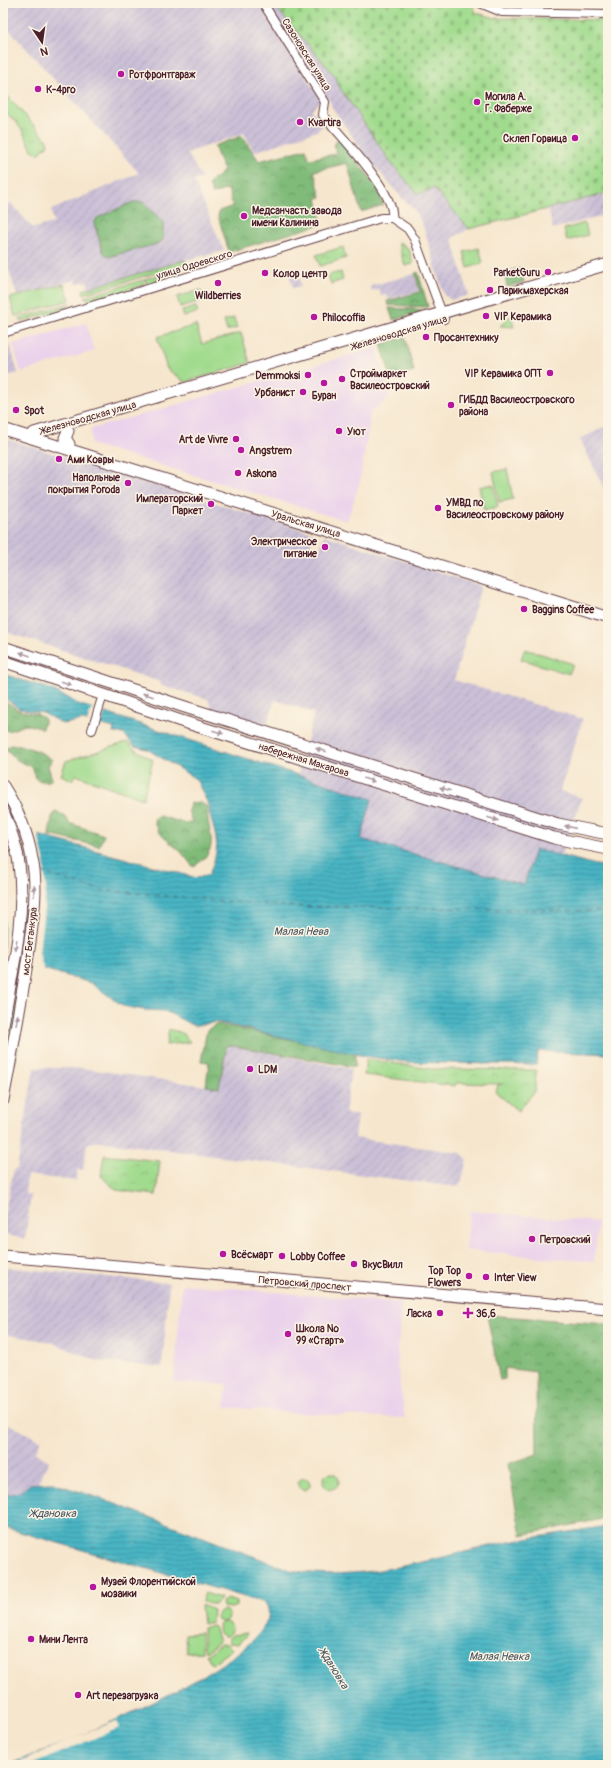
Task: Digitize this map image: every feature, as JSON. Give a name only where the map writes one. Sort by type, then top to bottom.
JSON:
[{"type":"main road","name":"Железноводская улица","points":[[33,435],[47,437],[68,431],[608,264]]},
{"type":"main road","name":"Железноводская улица","points":[[33,435],[442,316],[608,270]]},
{"type":"main road","name":"Уральская улица","points":[[3,423],[33,435],[608,618]]},
{"type":"main road","name":"Уральская улица","points":[[3,429],[33,435]]},
{"type":"main road","points":[[68,431],[65,438],[69,444]]},
{"type":"main road","name":"Уральская улица","points":[[47,437],[608,611]]},
{"type":"main road","name":"набережная Макарова","points":[[3,646],[185,707],[558,824],[608,834]]},
{"type":"main road","name":"набережная Макарова","points":[[3,661],[181,721],[554,838],[608,849]]},
{"type":"main road","name":"мост Бетанкура","points":[[3,786],[10,796],[24,830],[33,860],[34,890],[33,921],[3,1100]]},
{"type":"main road","name":"мост Бетанкура","points":[[3,811],[12,835],[19,862],[22,890],[20,920],[3,1025]]},
{"type":"main road","name":"Петровский проспект","points":[[3,1250],[608,1303]]},
{"type":"main road","name":"Петровский проспект","points":[[3,1256],[608,1309]]},
{"type":"street","name":"Сазоновская улица","points":[[263,3],[325,102],[323,115],[386,195],[393,212],[392,218]]},
{"type":"street","points":[[480,3],[502,12],[608,14]]},
{"type":"street","name":"улица Одоевского","points":[[3,333],[381,218],[392,218]]},
{"type":"street","points":[[392,218],[408,230],[415,240],[442,316]]},
{"type":"street","points":[[93,727],[103,695]]},
{"type":"shaded area","points":[[3,3],[260,3],[263,11],[321,100],[311,110],[325,124],[317,131],[254,152],[244,133],[187,153],[202,178],[194,181],[224,251],[185,260],[89,288],[87,281],[76,284],[75,280],[17,296],[3,251],[3,205],[11,203],[33,228],[54,223],[51,210],[139,173],[3,23]]},
{"type":"shaded area","points":[[264,3],[272,3],[336,77],[338,85],[392,164],[434,188],[469,229],[452,238],[469,295],[451,300],[444,295],[423,225],[414,209],[401,197],[366,156]]},
{"type":"shaded area","points":[[492,3],[519,3],[519,6],[496,5]]},
{"type":"shaded area","points":[[603,194],[608,214],[553,229],[548,209]]},
{"type":"shaded area","points":[[297,272],[301,286],[293,288],[289,274]]},
{"type":"shaded area","points":[[414,274],[419,291],[388,299],[387,294],[381,296],[379,289],[372,291],[370,286]]},
{"type":"shaded area","points":[[86,323],[94,351],[21,372],[13,344]]},
{"type":"shaded area","points":[[10,345],[18,373],[3,377],[3,347]]},
{"type":"shaded area","points":[[376,348],[390,398],[371,411],[360,482],[347,521],[91,444],[91,429]]},
{"type":"shaded area","points":[[608,425],[608,497],[580,439]]},
{"type":"shaded area","points":[[3,438],[314,533],[310,547],[320,550],[324,535],[481,586],[454,680],[583,719],[560,791],[582,798],[561,856],[535,849],[524,885],[361,839],[372,799],[298,775],[314,713],[275,700],[266,727],[212,709],[208,699],[160,685],[161,682],[3,631]]},
{"type":"shaded area","points":[[227,1045],[351,1069],[345,1113],[358,1115],[355,1138],[461,1153],[467,1159],[462,1181],[457,1187],[98,1141],[87,1144],[83,1170],[77,1170],[76,1181],[27,1175],[25,1194],[31,1195],[25,1239],[3,1234],[3,1221],[14,1169],[17,1169],[34,1068],[81,1068],[219,1088]]},
{"type":"shaded area","name":"Петровский","points":[[470,1211],[598,1222],[594,1262],[466,1250]]},
{"type":"shaded area","points":[[3,1267],[169,1283],[162,1367],[97,1361],[51,1342],[3,1334]]},
{"type":"shaded area","name":"Школа № 99 «Старт»","points":[[182,1284],[401,1303],[397,1364],[405,1418],[297,1413],[225,1407],[227,1384],[174,1383]]},
{"type":"shaded area","points":[[3,1421],[41,1441],[35,1453],[49,1461],[37,1484],[30,1484],[22,1492],[15,1495],[3,1494]]},
{"type":"green space","points":[[272,3],[472,3],[476,13],[496,18],[608,20],[608,193],[469,229],[434,188],[418,194],[392,164],[338,85],[336,77]]},
{"type":"green space","points":[[3,91],[47,140],[48,145],[39,154],[32,150],[20,128],[9,115],[3,111]]},
{"type":"green space","points":[[242,136],[259,161],[306,149],[309,159],[336,154],[334,145],[338,139],[378,187],[383,205],[361,212],[347,163],[314,171],[321,197],[317,198],[322,224],[229,252],[218,216],[219,211],[233,206],[228,189],[212,194],[209,184],[224,171],[214,146]]},
{"type":"green space","points":[[133,202],[143,202],[163,222],[163,240],[157,244],[108,257],[103,252],[94,223],[97,218]]},
{"type":"green space","points":[[585,223],[588,235],[567,241],[564,229]]},
{"type":"green space","points":[[398,243],[401,243],[409,249],[413,264],[405,266]]},
{"type":"green space","points":[[343,247],[346,258],[320,266],[316,255]]},
{"type":"green space","points":[[479,248],[483,263],[468,268],[464,252]]},
{"type":"green space","points":[[185,260],[186,264],[84,294],[83,290]]},
{"type":"green space","points":[[520,268],[524,282],[507,287],[505,276],[506,272]]},
{"type":"green space","points":[[180,269],[181,274],[147,284],[145,279]]},
{"type":"green space","points":[[341,272],[343,280],[331,284],[328,275]]},
{"type":"green space","points":[[418,272],[428,307],[388,305],[387,301],[420,292],[415,273]]},
{"type":"green space","points":[[143,280],[144,285],[90,301],[85,297]]},
{"type":"green space","points":[[64,284],[70,300],[15,316],[10,298]]},
{"type":"green space","points":[[201,290],[204,300],[180,307],[177,297]]},
{"type":"green space","points":[[71,303],[66,308],[21,322],[20,318]]},
{"type":"green space","points":[[196,307],[198,312],[184,317],[182,311]]},
{"type":"green space","points":[[389,308],[427,310],[393,320]]},
{"type":"green space","points":[[511,315],[514,327],[500,326]]},
{"type":"green space","points":[[234,318],[237,328],[227,331],[224,321]]},
{"type":"green space","points":[[196,325],[202,344],[241,333],[250,363],[185,382],[167,369],[157,337]]},
{"type":"green space","points":[[405,337],[414,371],[391,378],[381,344]]},
{"type":"green space","points":[[507,469],[513,499],[499,502],[493,472]]},
{"type":"green space","points":[[493,484],[498,507],[484,510],[479,487]]},
{"type":"green space","points":[[525,649],[573,664],[569,674],[521,659]]},
{"type":"green space","points":[[3,700],[20,711],[37,714],[45,719],[42,729],[27,725],[7,731],[3,728]]},
{"type":"green space","points":[[128,742],[133,748],[153,760],[143,799],[76,775],[72,780],[61,775],[66,761]]},
{"type":"green space","points":[[11,745],[33,749],[52,760],[48,766],[52,779],[47,782],[37,780],[32,767],[17,760],[5,748]]},
{"type":"green space","points":[[200,802],[207,807],[211,847],[208,854],[193,867],[181,852],[161,834],[155,825],[154,819],[159,816],[185,823],[192,822],[188,810],[191,803]]},
{"type":"green space","points":[[56,811],[66,817],[69,823],[104,835],[99,846],[49,835],[52,817]]},
{"type":"green space","points":[[14,1000],[26,1002],[15,1064],[3,1062]]},
{"type":"green space","points":[[217,1024],[355,1053],[355,1067],[227,1045],[219,1088],[206,1086],[209,1062],[201,1061],[207,1030]]},
{"type":"green space","points":[[169,1029],[182,1033],[190,1042],[166,1045]]},
{"type":"green space","points":[[366,1059],[432,1069],[536,1070],[535,1091],[518,1111],[496,1092],[498,1085],[502,1084],[456,1083],[455,1086],[364,1075]]},
{"type":"green space","points":[[104,1155],[160,1161],[156,1195],[116,1190],[101,1176]]},
{"type":"green space","points":[[487,1315],[608,1324],[608,1518],[521,1535],[508,1464],[537,1454],[536,1372],[505,1368],[505,1379],[500,1380]]},
{"type":"green space","points":[[331,1473],[338,1478],[339,1481],[334,1488],[331,1489],[324,1484],[323,1481],[328,1474]]},
{"type":"green space","points":[[304,1478],[308,1480],[310,1484],[308,1488],[304,1490],[300,1488],[298,1484],[300,1480]]},
{"type":"green space","points":[[205,1593],[221,1598],[215,1604],[203,1602],[202,1600]]},
{"type":"green space","points":[[227,1599],[237,1602],[237,1606],[231,1608],[223,1607],[222,1602]]},
{"type":"green space","points":[[201,1605],[213,1610],[212,1622],[203,1624]]},
{"type":"green space","points":[[221,1610],[225,1610],[229,1616],[225,1622],[221,1622],[217,1618],[217,1614]]},
{"type":"green space","points":[[225,1622],[230,1624],[232,1629],[230,1634],[225,1636],[220,1634],[218,1629],[220,1624]]},
{"type":"green space","points":[[210,1626],[214,1627],[219,1642],[206,1652],[204,1648],[203,1628]]},
{"type":"green space","points":[[201,1633],[202,1652],[186,1653],[185,1634]]},
{"type":"green space","points":[[246,1633],[246,1636],[238,1644],[229,1643],[229,1638],[232,1635]]},
{"type":"green space","points":[[221,1644],[227,1644],[232,1649],[212,1664],[206,1655]]},
{"type":"water","name":"Малая Нева","points":[[3,674],[53,690],[78,704],[372,799],[361,839],[524,885],[535,849],[596,865],[608,866],[608,1054],[538,1051],[537,1065],[407,1062],[364,1056],[216,1022],[194,1026],[165,1011],[144,1010],[123,1006],[91,983],[3,957],[3,807],[38,835],[197,878],[209,874],[215,857],[216,837],[209,812],[210,808],[196,779],[147,749],[134,746],[125,735],[113,733],[114,728],[83,720],[63,724],[43,713],[20,709],[3,697]]},
{"type":"water","name":"Малая Невка","points":[[53,1483],[102,1499],[290,1570],[315,1573],[341,1574],[392,1568],[508,1542],[608,1526],[608,1765],[8,1765],[114,1721],[162,1698],[207,1673],[244,1648],[265,1625],[266,1604],[262,1602],[3,1527],[3,1494],[18,1493],[30,1484]]},
{"type":"pier","points":[[92,708],[105,712],[100,726],[87,722]]},
{"type":"pier","points":[[3,805],[37,831],[44,859],[46,890],[39,953],[44,971],[3,959],[6,889],[3,858]]},
{"type":"pier","points":[[116,1721],[119,1728],[31,1765],[14,1765],[70,1739]]},
{"type":"ferry route","points":[[3,861],[14,865]]},
{"type":"ferry route","points":[[40,872],[99,890],[282,906],[608,911]]},
{"type":"place","name":"Ротфронтгараж","points":[[121,74]]},
{"type":"place","name":"K-4pro","points":[[38,89]]},
{"type":"place","name":"Могила А. Г. Фаберже","points":[[477,102]]},
{"type":"place","name":"Kvartira","points":[[300,122]]},
{"type":"place","name":"Склеп Горвица","points":[[575,138]]},
{"type":"place","name":"Медсанчасть завода имени Калинина","points":[[244,216]]},
{"type":"place","name":"ParketGuru","points":[[548,272]]},
{"type":"place","name":"Колор центр","points":[[265,273]]},
{"type":"place","name":"Wildberries","points":[[218,283]]},
{"type":"place","name":"Парикмахерская","points":[[490,290]]},
{"type":"place","name":"VIP Керамика","points":[[486,316]]},
{"type":"place","name":"Philocoffia","points":[[314,317]]},
{"type":"place","name":"Просантехнику","points":[[426,337]]},
{"type":"place","name":"VIP Керамика ОПТ","points":[[550,373]]},
{"type":"place","name":"Demmoksi","points":[[308,375]]},
{"type":"place","name":"Строймаркет Василеостровский","points":[[342,379]]},
{"type":"place","name":"Буран","points":[[324,383]]},
{"type":"place","name":"Урбанист","points":[[303,392]]},
{"type":"place","name":"ГИБДД Василеостровского района","points":[[451,405]]},
{"type":"place","name":"Spot","points":[[16,410]]},
{"type":"place","name":"Уют","points":[[339,431]]},
{"type":"place","name":"Art de Vivre","points":[[236,439]]},
{"type":"place","name":"Angstrem","points":[[241,450]]},
{"type":"place","name":"Ами Ковры","points":[[59,459]]},
{"type":"place","name":"Askona","points":[[238,473]]},
{"type":"place","name":"Напольные покрытия Poroda","points":[[128,483]]},
{"type":"place","name":"Императорский Паркет","points":[[211,504]]},
{"type":"place","name":"УМВД по Василеостровскому району","points":[[438,508]]},
{"type":"place","name":"Электрическое питание","points":[[325,547]]},
{"type":"place","name":"Baggins Coffee","points":[[524,609]]},
{"type":"place","name":"LDM","points":[[250,1069]]},
{"type":"place","name":"Петровский","points":[[532,1239]]},
{"type":"place","name":"Всёсмарт","points":[[223,1254]]},
{"type":"place","name":"Lobby Coffee","points":[[282,1256]]},
{"type":"place","name":"ВкусВилл","points":[[354,1264]]},
{"type":"place","name":"Top Top Flowers","points":[[469,1276]]},
{"type":"place","name":"Inter View","points":[[486,1277]]},
{"type":"place","name":"Ласка","points":[[440,1313]]},
{"type":"place","name":"36,6","points":[[468,1313]]},
{"type":"place","name":"Школа № 99 «Старт»","points":[[288,1334]]},
{"type":"place","name":"Музей Флорентийской мозаики","points":[[93,1587]]},
{"type":"place","name":"Мини Лента","points":[[31,1639]]},
{"type":"place","name":"Art перезагрузка","points":[[78,1695]]},
{"type":"water label","name":"Ждановка","points":[[53,1513]]},
{"type":"water label","name":"Ждановка","points":[[334,1668]]}]
